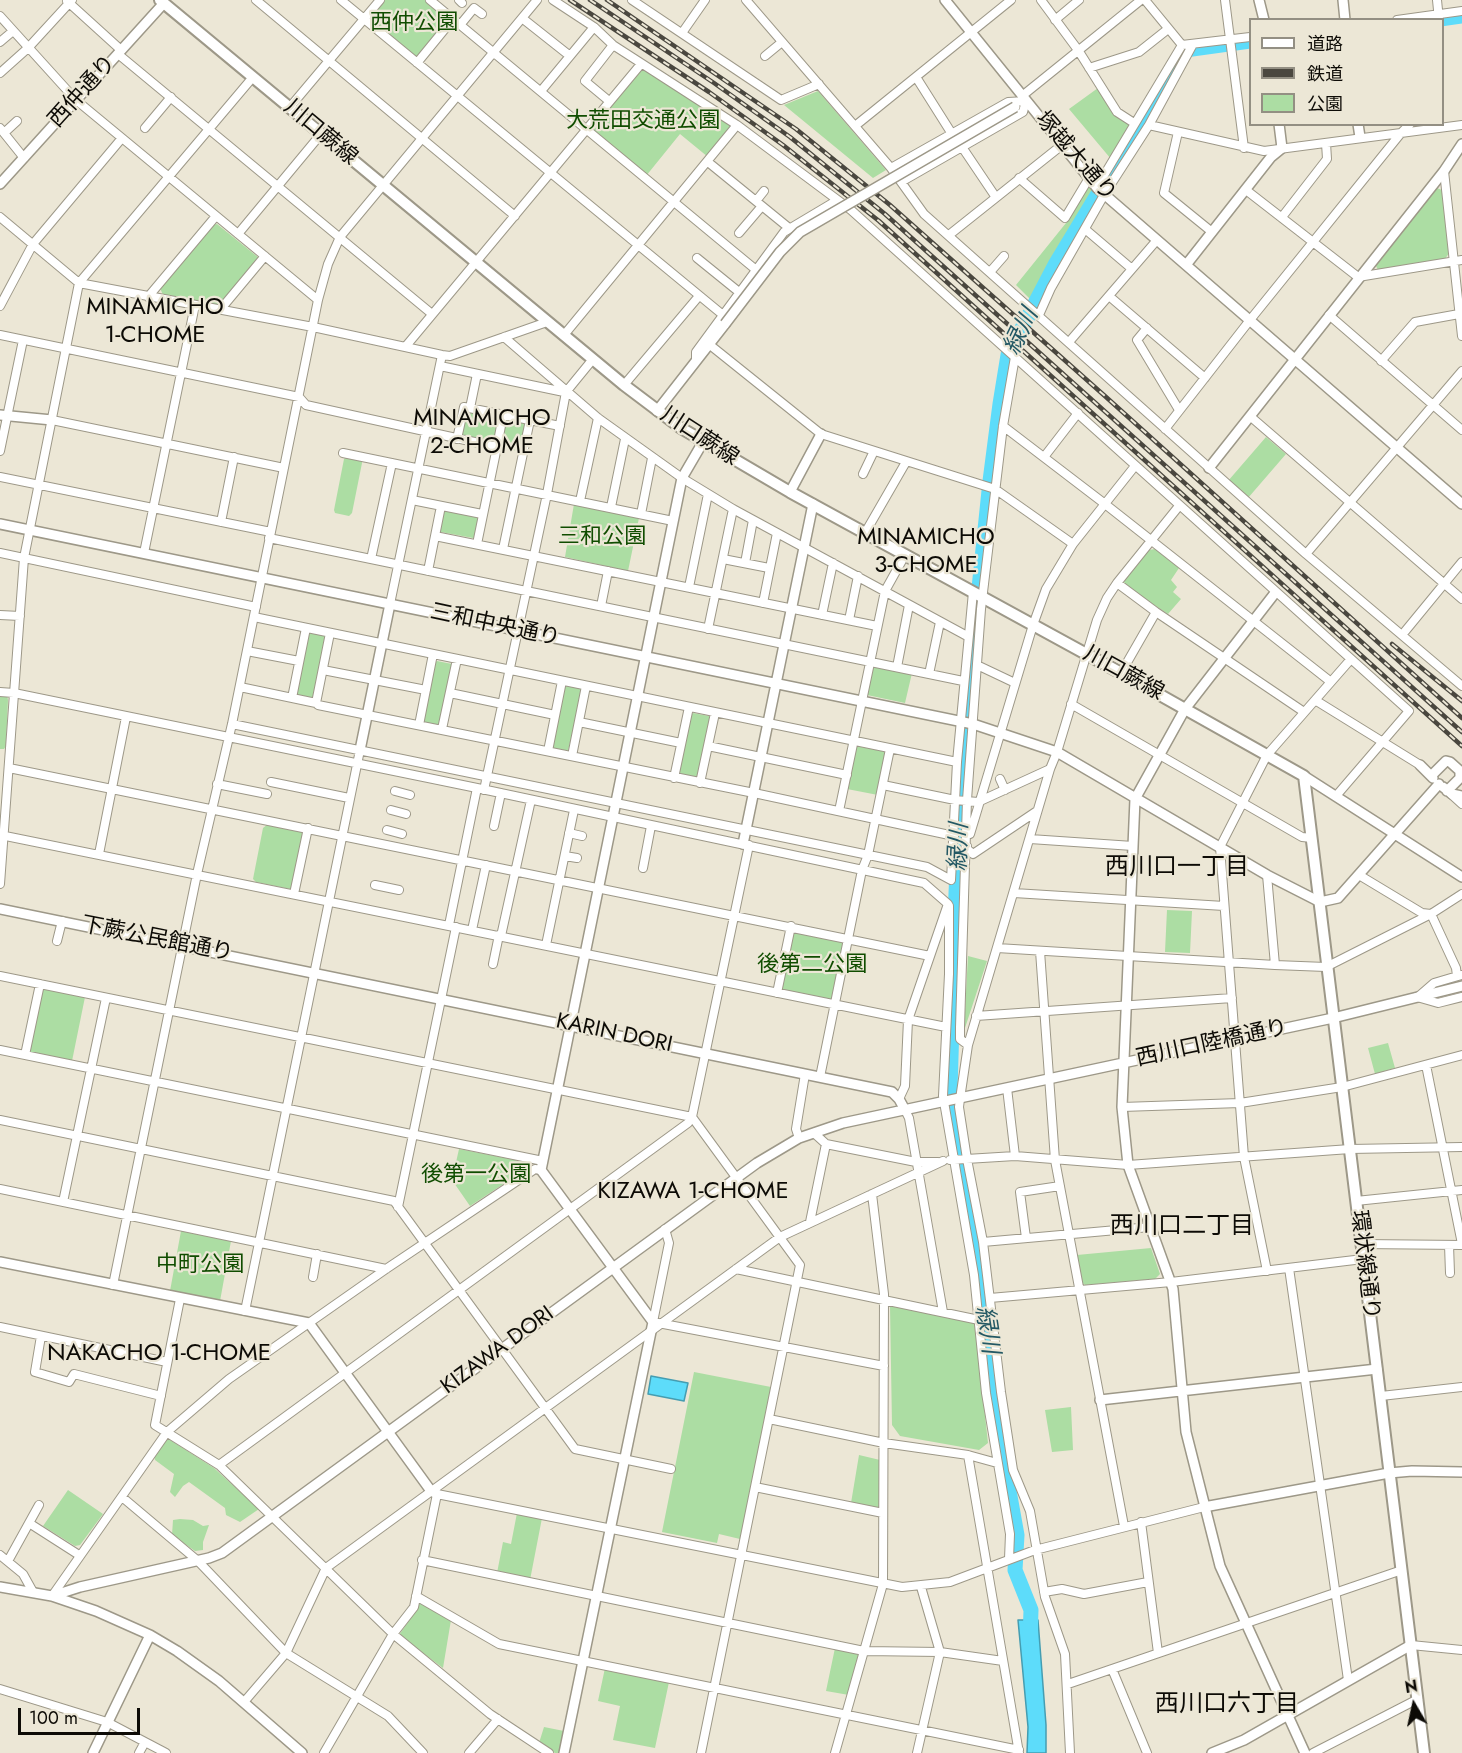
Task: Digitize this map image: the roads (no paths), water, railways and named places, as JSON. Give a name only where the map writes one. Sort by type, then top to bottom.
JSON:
[{"type":"main road","name":"川口蕨線","points":[[164,1],[547,322],[657,411],[703,442],[790,492],[1122,673],[1304,776]]},
{"type":"main road","name":"環状線通り","points":[[1304,776],[1424,1753]]},
{"type":"street","points":[[256,0],[515,216]]},
{"type":"street","points":[[341,0],[638,245],[724,320]]},
{"type":"street","points":[[290,107],[380,0]]},
{"type":"street","points":[[431,0],[755,269]]},
{"type":"street","points":[[113,1286],[196,874],[229,738],[318,300],[328,264],[340,237],[537,0]]},
{"type":"street","points":[[553,0],[594,27],[613,45],[737,125],[851,210],[1409,711],[1336,796]]},
{"type":"street","points":[[632,0],[781,100],[819,84]]},
{"type":"street","points":[[682,33],[705,0]]},
{"type":"street","points":[[747,0],[891,168],[924,214],[1039,314],[1305,554],[1462,686]]},
{"type":"street","name":"塚越大通り","points":[[945,0],[1100,191],[1462,504]]},
{"type":"street","points":[[855,126],[1011,0]]},
{"type":"street","points":[[1041,0],[1078,50],[1117,112],[1134,123]]},
{"type":"street","points":[[1055,20],[1079,0]]},
{"type":"street","points":[[696,359],[696,352],[800,231],[1016,107],[1078,50],[1143,0],[1182,45]]},
{"type":"street","points":[[1225,0],[1244,148]]},
{"type":"street","points":[[1259,0],[1264,18]]},
{"type":"street","points":[[1343,0],[1345,18]]},
{"type":"street","points":[[1437,0],[1439,16]]},
{"type":"street","points":[[0,73],[28,48],[69,1],[120,52],[171,97],[432,314]]},
{"type":"street","name":"西仲通り","points":[[0,184],[164,1]]},
{"type":"street","points":[[417,63],[474,8],[482,14]]},
{"type":"street","points":[[1418,18],[1462,11]]},
{"type":"street","points":[[0,16],[76,100],[318,300]]},
{"type":"street","points":[[522,18],[570,56]]},
{"type":"street","points":[[541,91],[594,27]]},
{"type":"street","points":[[1089,68],[1139,52],[1168,29]]},
{"type":"street","points":[[0,42],[13,31]]},
{"type":"street","points":[[1182,45],[1230,42],[1249,37]]},
{"type":"street","points":[[765,56],[782,42]]},
{"type":"street","points":[[1100,191],[1149,125],[1193,44]]},
{"type":"street","points":[[609,101],[585,81],[613,45]]},
{"type":"street","points":[[1039,314],[1051,288],[1085,229],[1100,191],[1134,123],[1182,45]]},
{"type":"street","points":[[406,346],[641,64]]},
{"type":"street","points":[[0,884],[24,558],[79,283],[253,77]]},
{"type":"street","points":[[916,77],[952,134]]},
{"type":"street","points":[[145,128],[171,97]]},
{"type":"street","points":[[891,168],[1008,102],[1024,98]]},
{"type":"street","points":[[901,182],[1023,112],[1024,98]]},
{"type":"street","points":[[17,121],[2,131],[24,158]]},
{"type":"street","points":[[564,335],[737,125]]},
{"type":"street","points":[[1149,125],[1264,151],[1462,125]]},
{"type":"street","points":[[1279,126],[1282,148]]},
{"type":"street","points":[[1358,126],[1360,137]]},
{"type":"street","points":[[1165,429],[1250,320],[1408,126]]},
{"type":"street","points":[[1178,132],[1164,193],[1212,232]]},
{"type":"street","points":[[238,234],[321,134]]},
{"type":"street","points":[[0,306],[3,294],[33,244],[122,138]]},
{"type":"street","points":[[1282,217],[1327,159],[1326,143]]},
{"type":"street","points":[[1209,468],[1444,171],[1462,144]]},
{"type":"street","points":[[949,235],[995,196],[1062,145]]},
{"type":"street","points":[[962,147],[995,196]]},
{"type":"street","points":[[1186,265],[1271,157],[1282,148]]},
{"type":"street","points":[[708,162],[789,228]]},
{"type":"street","points":[[1444,171],[1462,336]]},
{"type":"street","points":[[1019,178],[1065,218],[1089,178]]},
{"type":"street","points":[[739,233],[759,203],[764,190]]},
{"type":"street","points":[[1246,190],[1358,277],[1462,260]]},
{"type":"street","points":[[657,411],[696,359],[710,345],[739,292],[789,228],[836,201]]},
{"type":"street","points":[[148,297],[216,216]]},
{"type":"street","points":[[0,217],[79,283],[313,327],[442,355],[450,356],[547,322]]},
{"type":"street","points":[[1085,229],[1132,269]]},
{"type":"street","points":[[1069,342],[1157,240]]},
{"type":"street","points":[[220,310],[265,256]]},
{"type":"street","points":[[990,272],[1004,256]]},
{"type":"street","points":[[697,258],[739,292]]},
{"type":"street","points":[[624,385],[699,296]]},
{"type":"street","points":[[1109,296],[1205,378]]},
{"type":"street","points":[[144,553],[195,305]]},
{"type":"street","points":[[1381,361],[1415,321],[1459,314]]},
{"type":"street","points":[[1329,315],[1462,430]]},
{"type":"street","points":[[1147,328],[1137,339],[1179,410]]},
{"type":"street","points":[[0,335],[299,398],[306,405],[497,447]]},
{"type":"street","points":[[504,338],[625,440],[682,478],[733,509],[967,636]]},
{"type":"street","points":[[0,452],[4,415],[23,340]]},
{"type":"street","points":[[710,345],[821,434],[995,489],[1073,544]]},
{"type":"street","points":[[245,1311],[442,355]]},
{"type":"street","points":[[232,724],[927,867],[951,880],[967,636],[978,595],[1015,357]]},
{"type":"street","points":[[398,1206],[441,998],[463,859],[480,789],[487,777],[547,494],[566,392],[592,359]]},
{"type":"street","points":[[440,366],[566,392]]},
{"type":"street","points":[[1305,554],[1462,371]]},
{"type":"street","points":[[470,408],[477,374]]},
{"type":"street","points":[[457,439],[464,407],[560,426]]},
{"type":"street","points":[[1044,457],[1077,413]]},
{"type":"street","points":[[4,415],[52,420],[284,468]]},
{"type":"street","points":[[477,544],[503,415]]},
{"type":"street","points":[[1251,417],[1462,599]]},
{"type":"street","points":[[580,501],[598,418]]},
{"type":"street","points":[[503,549],[530,420]]},
{"type":"street","points":[[1003,426],[1331,682]]},
{"type":"street","points":[[790,492],[821,434]]},
{"type":"street","points":[[611,507],[625,440]]},
{"type":"street","points":[[542,1165],[682,478],[703,442]]},
{"type":"street","points":[[863,474],[874,452]]},
{"type":"street","points":[[343,453],[673,521]]},
{"type":"street","points":[[220,522],[234,457]]},
{"type":"street","points":[[641,514],[652,458]]},
{"type":"street","points":[[866,533],[906,462]]},
{"type":"street","points":[[371,559],[392,463]]},
{"type":"street","points":[[966,848],[978,802],[1046,589],[1073,544],[1135,466]]},
{"type":"street","points":[[0,477],[220,522],[398,565],[963,681]]},
{"type":"street","points":[[689,587],[708,494]]},
{"type":"street","points":[[412,500],[483,514]]},
{"type":"street","points":[[219,1465],[688,1123],[692,1117],[721,981],[754,793],[813,504]]},
{"type":"street","points":[[428,571],[441,506]]},
{"type":"street","points":[[1070,1753],[1065,1654],[1044,1592],[1030,1511],[1013,1470],[1000,1392],[983,1242],[959,1107],[968,1045],[976,1016],[1097,620],[1107,598],[1179,506]]},
{"type":"street","points":[[708,628],[733,509]]},
{"type":"street","points":[[745,564],[753,520]]},
{"type":"street","name":"三和中央通り","points":[[0,524],[973,724]]},
{"type":"street","points":[[762,603],[777,533]]},
{"type":"street","points":[[435,536],[877,626]]},
{"type":"street","points":[[0,553],[256,607]]},
{"type":"street","points":[[839,811],[885,591],[905,555]]},
{"type":"street","points":[[723,559],[770,568]]},
{"type":"street","points":[[1402,635],[1462,562]]},
{"type":"street","points":[[822,615],[833,563]]},
{"type":"street","points":[[600,606],[608,571]]},
{"type":"street","points":[[849,620],[858,576]]},
{"type":"street","points":[[1118,583],[1156,612],[1304,712]]},
{"type":"street","points":[[1275,593],[1185,709],[1135,799],[1122,1107],[1128,1165],[1173,1289],[1186,1432],[1220,1566],[1305,1753]]},
{"type":"street","points":[[968,1045],[960,1039],[960,1027],[967,800],[981,609],[978,595]]},
{"type":"street","points":[[897,667],[909,605]]},
{"type":"street","points":[[1122,673],[1156,612]]},
{"type":"street","points":[[0,615],[20,616]]},
{"type":"street","points":[[254,617],[957,762]]},
{"type":"street","points":[[930,674],[940,622]]},
{"type":"street","points":[[292,698],[306,628]]},
{"type":"street","points":[[316,703],[330,633]]},
{"type":"street","points":[[247,651],[299,661]]},
{"type":"street","points":[[419,725],[433,654]]},
{"type":"street","points":[[442,729],[457,659]]},
{"type":"street","points":[[1267,1271],[1244,1157],[1220,847],[1267,754],[1351,659]]},
{"type":"street","points":[[977,665],[1015,683]]},
{"type":"street","points":[[323,670],[426,690]]},
{"type":"street","points":[[548,751],[562,681]]},
{"type":"street","points":[[572,756],[586,686]]},
{"type":"street","points":[[240,687],[954,836]]},
{"type":"street","points":[[0,692],[480,789],[862,870],[924,884],[948,904],[950,922],[944,1102],[967,1227],[986,1393],[1010,1534],[1009,1558]]},
{"type":"street","points":[[450,693],[555,714]]},
{"type":"street","points":[[1315,700],[1420,765],[1462,804]]},
{"type":"street","points":[[1071,704],[1302,837],[1312,838]]},
{"type":"street","points":[[674,778],[689,707]]},
{"type":"street","points":[[700,783],[715,713]]},
{"type":"street","points":[[99,854],[126,717]]},
{"type":"street","points":[[579,722],[681,743]]},
{"type":"street","points":[[973,724],[1057,752],[1267,875],[1320,902],[1338,898],[1439,784]]},
{"type":"street","points":[[708,746],[847,775]]},
{"type":"street","points":[[820,1077],[862,870],[868,855],[890,749]]},
{"type":"street","points":[[0,750],[10,751]]},
{"type":"street","points":[[1431,776],[1446,761],[1450,762],[1461,772],[1460,778],[1449,792]]},
{"type":"street","points":[[9,768],[930,956]]},
{"type":"street","points":[[883,785],[955,800],[978,802],[1050,769]]},
{"type":"street","points":[[1304,776],[1462,878]]},
{"type":"street","points":[[1000,779],[1005,790]]},
{"type":"street","points":[[271,782],[349,798]]},
{"type":"street","points":[[217,784],[267,794]]},
{"type":"street","points":[[394,791],[410,795]]},
{"type":"street","points":[[1449,792],[1462,796]]},
{"type":"street","points":[[494,826],[501,794]]},
{"type":"street","points":[[493,964],[531,800]]},
{"type":"street","points":[[391,810],[406,814]]},
{"type":"street","points":[[546,945],[574,810]]},
{"type":"street","points":[[966,848],[973,854],[1037,811]]},
{"type":"street","points":[[643,868],[651,826]]},
{"type":"street","points":[[294,894],[308,828]]},
{"type":"street","points":[[387,830],[402,834]]},
{"type":"street","points":[[569,833],[582,836]]},
{"type":"street","points":[[2,836],[946,1026]]},
{"type":"street","points":[[1030,839],[1133,846]]},
{"type":"street","points":[[565,856],[578,858]]},
{"type":"street","points":[[472,930],[486,865]]},
{"type":"street","points":[[1267,875],[1275,965]]},
{"type":"street","points":[[1359,875],[1422,913],[1431,914]]},
{"type":"street","points":[[375,885],[399,890]]},
{"type":"street","points":[[1014,893],[1224,906]]},
{"type":"street","points":[[997,948],[1326,967],[1431,914],[1462,894]]},
{"type":"street","points":[[943,1312],[909,1118],[899,1099],[905,1086],[908,1020],[948,904]]},
{"type":"street","name":"下蕨公民館通り","points":[[0,909],[314,972]]},
{"type":"street","points":[[1418,997],[1434,983],[1460,976],[1431,914]]},
{"type":"street","points":[[57,940],[62,921]]},
{"type":"street","points":[[777,993],[791,926]]},
{"type":"street","points":[[1040,951],[1055,1160],[1124,1526]]},
{"type":"street","name":"KARIN DORI","points":[[314,972],[892,1092],[899,1099]]},
{"type":"street","points":[[0,976],[692,1117],[800,1265],[701,1753]]},
{"type":"street","points":[[25,1055],[40,984]]},
{"type":"street","name":"西川口陸橋通り","points":[[944,1102],[1333,1018],[1462,986]]},
{"type":"street","points":[[1418,997],[1438,1003],[1462,999]]},
{"type":"street","points":[[63,1202],[106,998]]},
{"type":"street","points":[[976,1016],[1045,1013],[1232,998]]},
{"type":"street","points":[[0,1050],[542,1165],[655,1325],[884,1366]]},
{"type":"street","points":[[1122,1107],[1239,1102],[1342,1087],[1462,1055]]},
{"type":"street","points":[[1361,1244],[1462,1244],[1426,1065]]},
{"type":"street","points":[[800,1138],[796,1129],[806,1074]]},
{"type":"street","points":[[1007,1088],[1015,1156]]},
{"type":"street","name":"KIZAWA DORI","points":[[52,1596],[80,1587],[198,1561],[222,1553],[767,1156],[800,1138],[843,1123],[944,1102]]},
{"type":"street","points":[[0,1120],[394,1201],[575,1449],[671,1469]]},
{"type":"street","points":[[814,1133],[826,1144],[916,1162],[1015,1156],[1128,1165],[1350,1149],[1462,1147]]},
{"type":"street","points":[[810,1222],[826,1144]]},
{"type":"street","points":[[244,1702],[286,1653],[326,1568],[434,1493],[655,1325],[780,1237],[943,1161]]},
{"type":"street","points":[[52,1596],[167,1432],[229,1378],[542,1165]]},
{"type":"street","points":[[1026,1238],[1020,1192],[1060,1186]]},
{"type":"street","points":[[0,1189],[386,1269]]},
{"type":"street","points":[[1356,1201],[1462,1190]]},
{"type":"street","points":[[836,1753],[883,1584],[884,1299],[872,1194]]},
{"type":"street","points":[[983,1242],[1150,1227]]},
{"type":"street","points":[[564,1753],[624,1460],[655,1325],[669,1243],[665,1229]]},
{"type":"street","points":[[1449,1245],[1450,1273]]},
{"type":"street","points":[[313,1277],[317,1254]]},
{"type":"street","points":[[990,1298],[1171,1282],[1363,1260]]},
{"type":"street","points":[[0,1262],[309,1323],[434,1493],[902,1587],[921,1587],[950,1582],[1035,1550],[1204,1507],[1389,1473],[1462,1472]]},
{"type":"street","points":[[1289,1268],[1348,1680]]},
{"type":"street","points":[[736,1269],[979,1320]]},
{"type":"street","points":[[180,1299],[155,1425],[219,1465],[393,1634],[498,1719],[549,1753]]},
{"type":"street","points":[[0,1327],[167,1362]]},
{"type":"street","points":[[41,1336],[34,1372],[69,1382],[74,1374],[161,1396]]},
{"type":"street","points":[[1100,1400],[1377,1369]]},
{"type":"street","points":[[1381,1396],[1462,1387]]},
{"type":"street","points":[[769,1419],[884,1443],[968,1455],[997,1462]]},
{"type":"street","points":[[416,1596],[499,1644],[1019,1751],[968,1455]]},
{"type":"street","points":[[755,1487],[883,1513]]},
{"type":"street","points":[[324,1753],[393,1634],[414,1607],[434,1493]]},
{"type":"street","points":[[122,1497],[198,1561],[286,1653],[388,1716],[423,1753]]},
{"type":"street","points":[[8,1561],[39,1505]]},
{"type":"street","points":[[1141,1522],[1158,1653]]},
{"type":"street","points":[[29,1523],[79,1555]]},
{"type":"street","points":[[0,1555],[23,1574],[33,1592]]},
{"type":"street","points":[[422,1560],[864,1651],[940,1652],[1003,1661]]},
{"type":"street","points":[[1068,1684],[1402,1570]]},
{"type":"street","points":[[1044,1592],[1062,1589],[1084,1594],[1148,1582]]},
{"type":"street","points":[[0,1587],[52,1596],[96,1611],[150,1635],[196,1664],[302,1753]]},
{"type":"street","points":[[917,1753],[940,1652],[921,1587]]},
{"type":"street","points":[[93,1753],[150,1635]]},
{"type":"street","points":[[1212,1753],[1245,1740],[1411,1645],[1462,1650]]},
{"type":"street","points":[[1112,1669],[1147,1753]]},
{"type":"street","points":[[0,1689],[107,1722],[166,1753]]},
{"type":"street","points":[[1313,1753],[1418,1699]]},
{"type":"street","points":[[469,1753],[498,1719]]},
{"type":"street","points":[[140,1753],[145,1742]]},
{"type":"water","points":[[651,1376],[688,1383],[684,1401],[648,1394]]},
{"type":"water","points":[[1018,1620],[1038,1620],[1046,1753],[1027,1753],[1028,1727]]},
{"type":"waterway","name":"緑川","points":[[1444,18],[1462,16]]},
{"type":"waterway","name":"緑川","points":[[1030,1639],[1031,1610],[1015,1570],[1017,1535],[1001,1446],[977,1253],[951,1112],[950,1090],[964,734],[1000,404],[1008,355],[1055,265],[1185,50],[1249,41]]},
{"type":"railway","points":[[570,0],[709,92],[783,145],[879,221],[1462,746]]},
{"type":"railway","points":[[590,0],[790,137],[885,214],[1462,732]]},
{"type":"railway","points":[[607,0],[796,129],[890,205],[1462,718]]},
{"type":"railway","points":[[1392,644],[1462,701]]},
{"type":"district","name":"MINAMICHO 1-CHOME","points":[[155,322]]},
{"type":"district","name":"MINAMICHO 2-CHOME","points":[[482,433]]},
{"type":"district","name":"MINAMICHO 3-CHOME","points":[[926,552]]},
{"type":"district","name":"西川口一丁目","points":[[1177,868]]},
{"type":"district","name":"KIZAWA 1-CHOME","points":[[693,1192]]},
{"type":"district","name":"西川口二丁目","points":[[1182,1227]]},
{"type":"district","name":"NAKACHO 1-CHOME","points":[[159,1354]]},
{"type":"district","name":"西川口六丁目","points":[[1227,1705]]},
{"type":"park label","name":"西仲公園","points":[[414,24]]},
{"type":"park label","name":"大荒田交通公園","points":[[643,122]]},
{"type":"park label","name":"三和公園","points":[[602,538]]},
{"type":"park label","name":"後第二公園","points":[[812,966]]},
{"type":"park label","name":"後第一公園","points":[[476,1176]]},
{"type":"park label","name":"中町公園","points":[[200,1266]]}]
